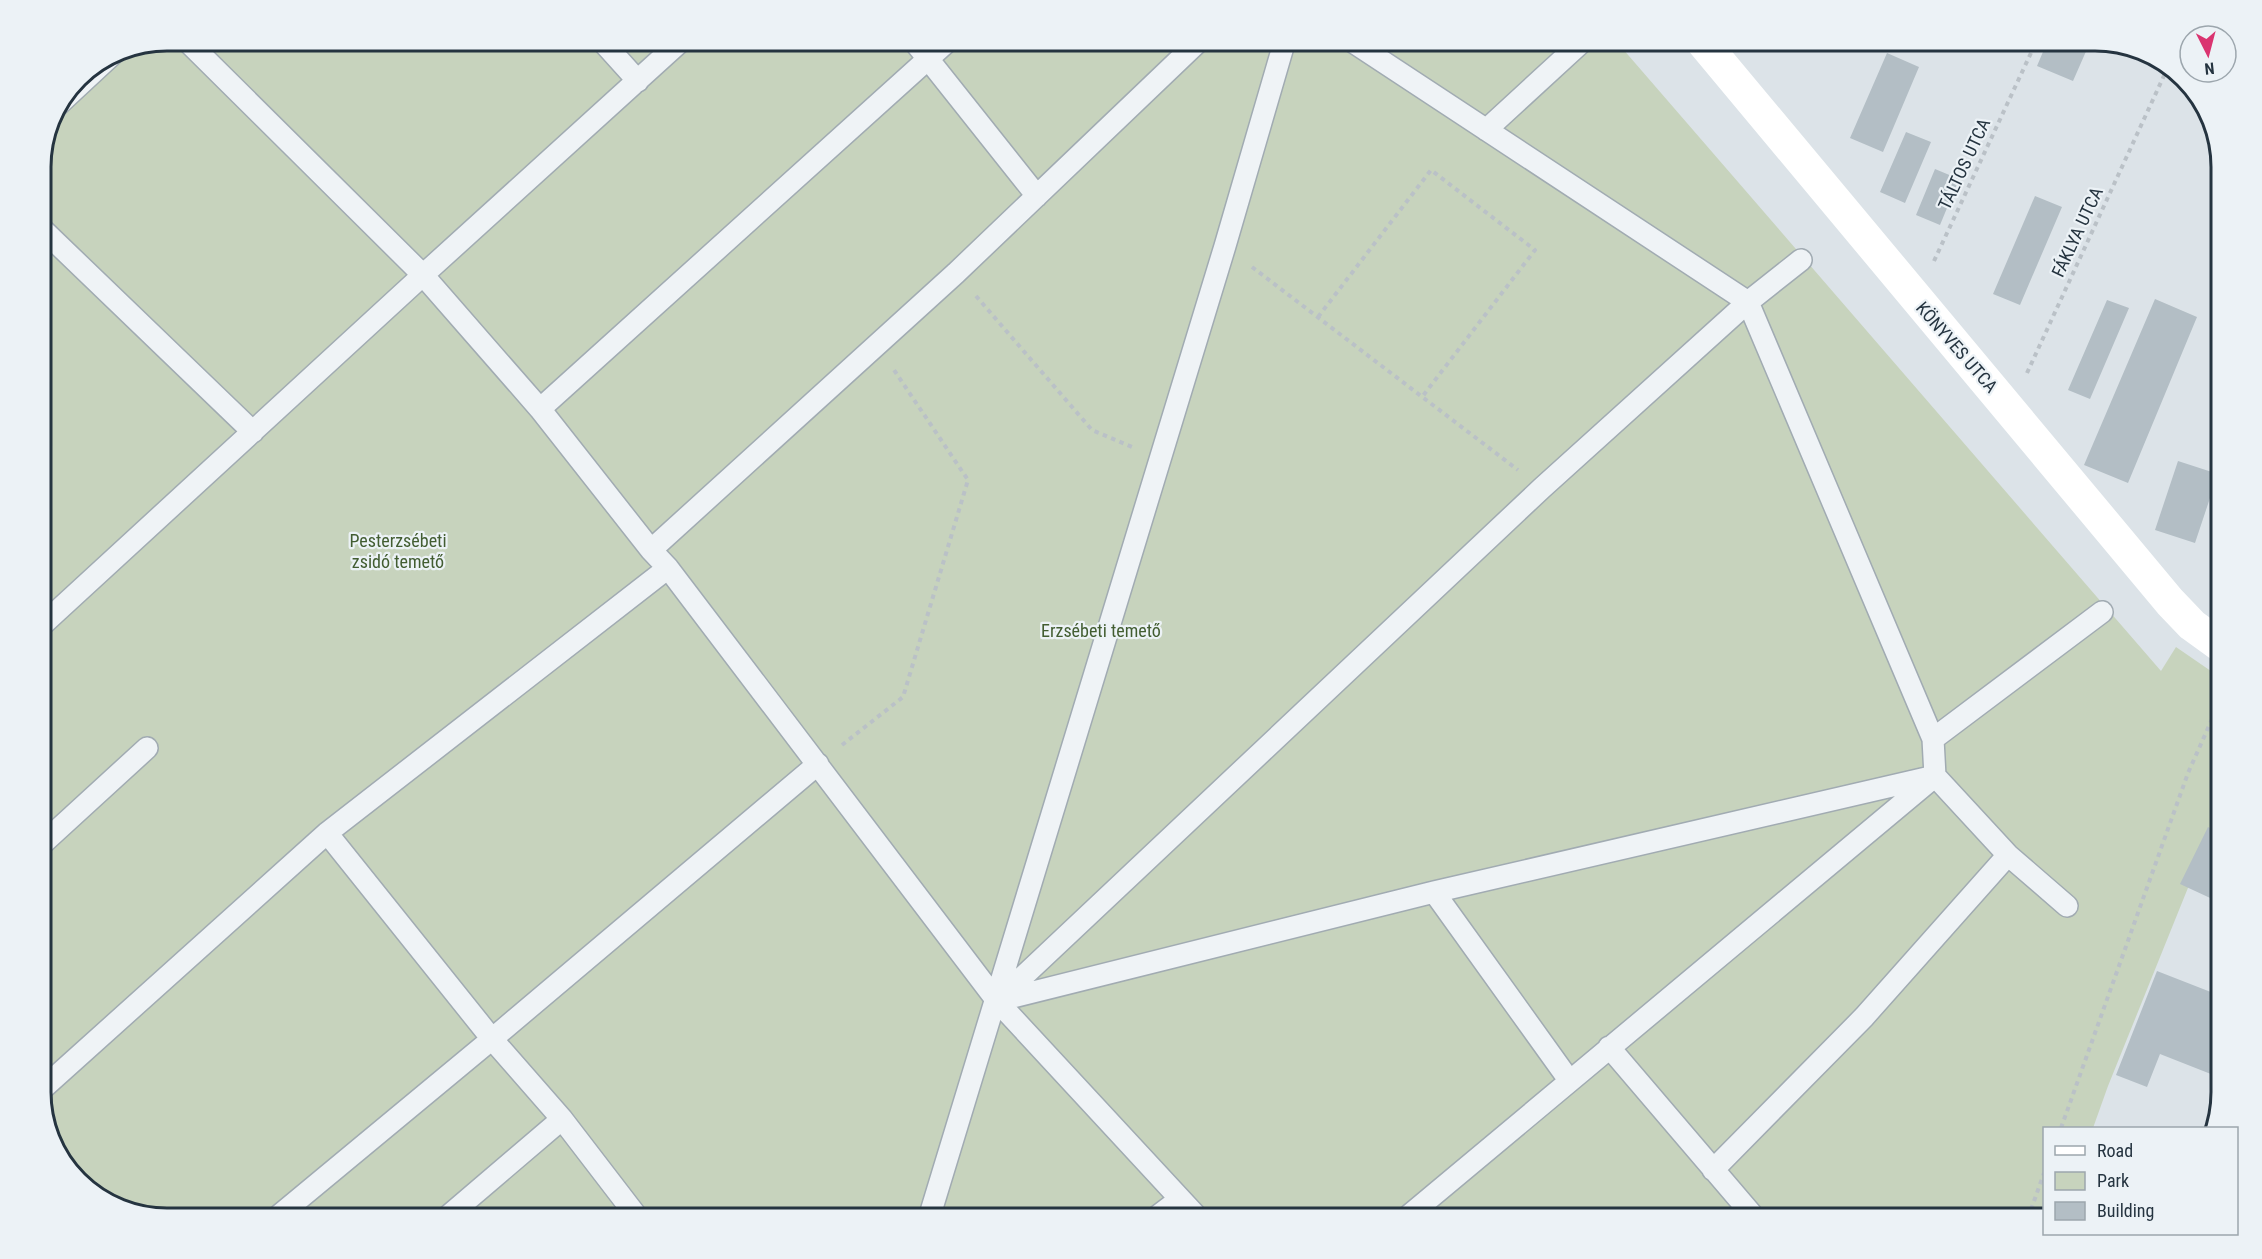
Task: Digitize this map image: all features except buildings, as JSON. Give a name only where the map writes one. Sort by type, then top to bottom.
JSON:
[{"type":"street","name":"KÖNYVES UTCA","points":[[1710,51],[2170,602],[2192,625],[2211,639]]},
{"type":"lane","points":[[197,51],[423,274],[540,409],[651,550],[668,568],[997,1001],[1189,1208]]},
{"type":"lane","points":[[611,51],[638,81]]},
{"type":"lane","points":[[51,617],[423,274],[670,51]]},
{"type":"lane","points":[[922,51],[1037,196]]},
{"type":"lane","points":[[540,409],[937,51]]},
{"type":"lane","points":[[651,550],[956,273],[1189,51]]},
{"type":"lane","points":[[932,1208],[997,1001],[1282,51]]},
{"type":"lane","points":[[1367,51],[1748,302],[1933,739],[1935,776],[2008,855],[2067,906]]},
{"type":"lane","points":[[1486,130],[1572,51]]},
{"type":"lane","points":[[51,238],[253,432]]},
{"type":"lane","points":[[997,1001],[1542,488],[1748,302],[1801,260]]},
{"type":"lane","points":[[51,1081],[327,832],[668,568]]},
{"type":"lane","points":[[1933,739],[2102,612]]},
{"type":"lane","points":[[51,836],[147,748]]},
{"type":"lane","points":[[288,1208],[818,764]]},
{"type":"lane","points":[[997,1001],[1434,892],[1935,776]]},
{"type":"lane","points":[[1418,1208],[1935,776]]},
{"type":"lane","points":[[327,832],[492,1039],[562,1119],[631,1208]]},
{"type":"lane","points":[[1713,1170],[1864,1017],[2008,855]]},
{"type":"lane","points":[[1434,892],[1569,1080]]},
{"type":"lane","points":[[1609,1047],[1746,1208]]},
{"type":"lane","points":[[458,1208],[562,1119]]},
{"type":"lane","points":[[1168,1208],[1180,1199]]},
{"type":"path","name":"TÁLTOS UTCA","points":[[1916,299],[2032,51]]},
{"type":"path","name":"FÁKLYA UTCA","points":[[2011,410],[2164,74]]},
{"type":"path","points":[[1318,317],[1431,170],[1525,242],[1535,250],[1422,397]]},
{"type":"path","points":[[1225,246],[1542,488]]},
{"type":"path","points":[[956,273],[1092,430],[1160,460]]},
{"type":"path","points":[[818,764],[903,697],[968,480],[877,344]]},
{"type":"path","points":[[2061,1127],[2188,773],[2211,721]]},
{"type":"path","points":[[2032,1208],[2043,1176]]},
{"type":"green space","name":"Erzsébeti temető","points":[[159,51],[1625,51],[2161,671],[2176,647],[2211,671],[2211,831],[2093,1127],[2043,1127],[2043,1208],[167,1208],[137,1204],[122,1199],[96,1184],[70,1157],[57,1129],[51,1100],[51,159],[60,122],[70,102],[102,70],[130,57]]},
{"type":"park label","name":"Pesterzsébeti zsidó temető","points":[[398,550]]}]
